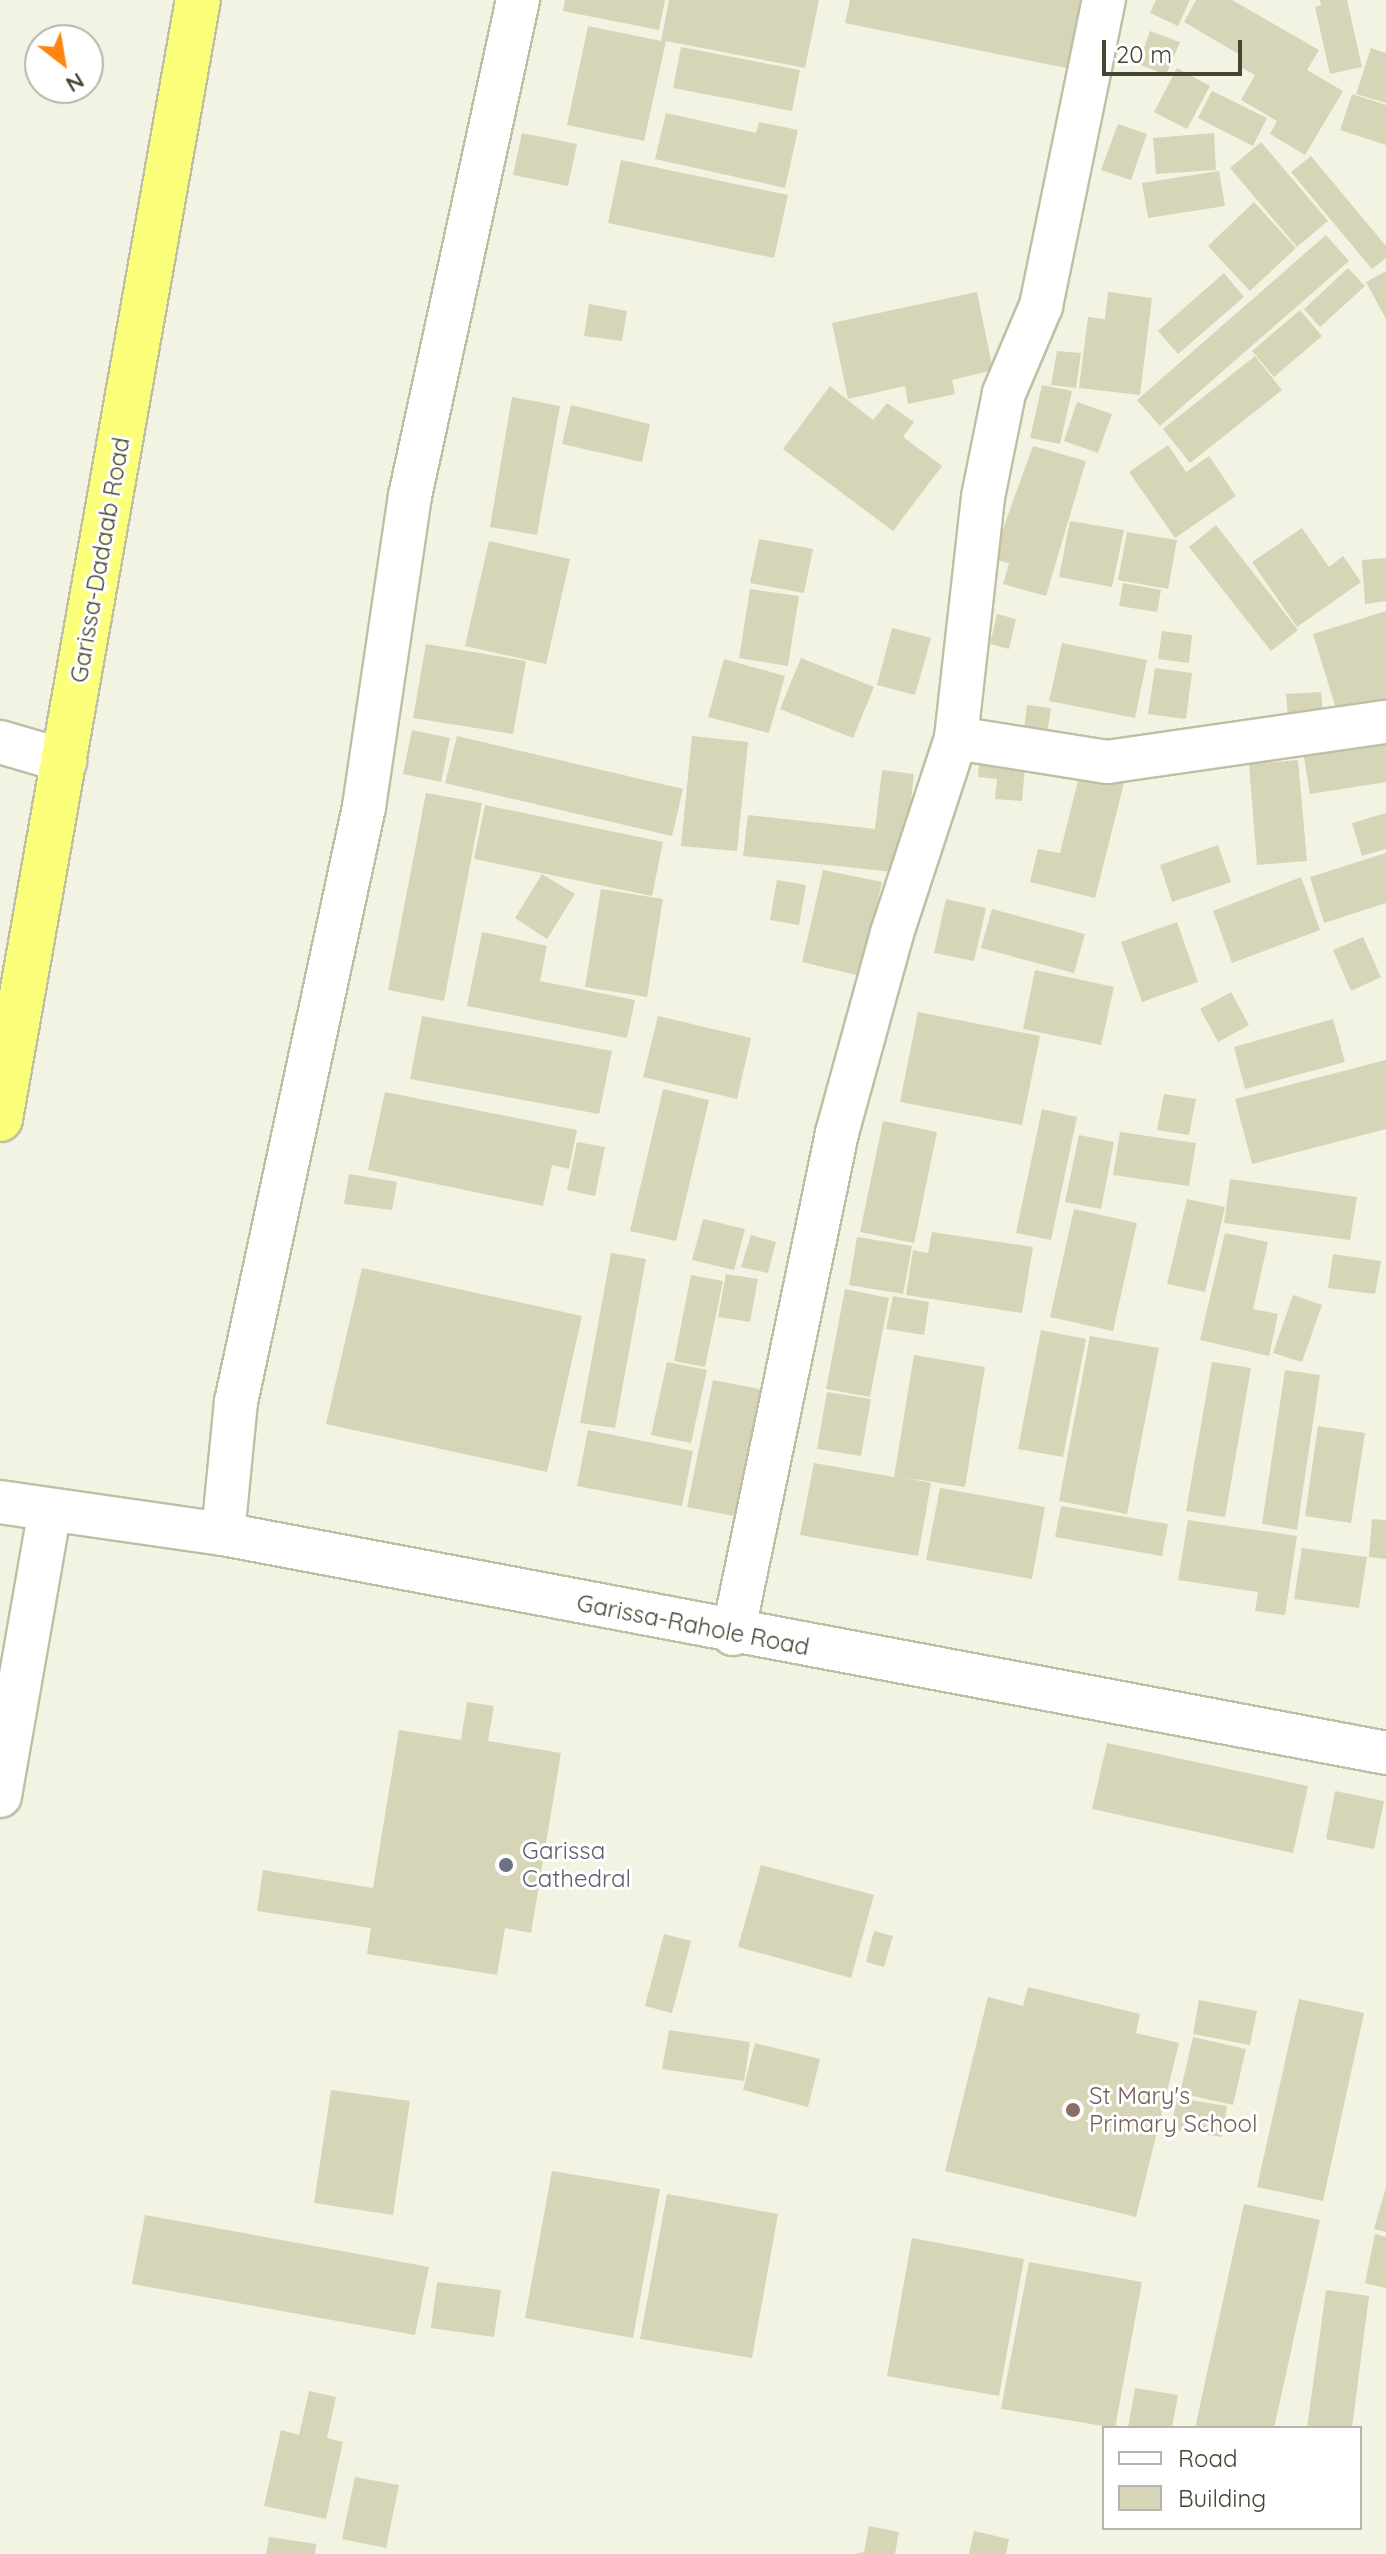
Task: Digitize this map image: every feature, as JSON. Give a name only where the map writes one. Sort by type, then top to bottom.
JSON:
[{"type":"highway","name":"Garissa-Dadaab Road","points":[[0,1119],[198,0]]},
{"type":"street","points":[[223,1534],[236,1402],[364,807],[410,496],[518,0]]},
{"type":"street","points":[[733,1634],[837,1133],[892,933],[956,738],[992,453],[1004,393],[1041,306],[1104,0]]},
{"type":"street","points":[[956,738],[1107,762],[1386,722]]},
{"type":"street","points":[[0,742],[65,761]]},
{"type":"street","name":"Garissa-Rahole Road","points":[[0,1502],[223,1534],[733,1634],[1386,1752]]},
{"type":"street","points":[[0,1796],[50,1510]]},
{"type":"building","points":[[565,0],[665,0],[659,30],[563,11]]},
{"type":"building","points":[[669,0],[819,0],[805,68],[666,41],[644,141],[567,125],[588,26],[661,41]]},
{"type":"building","points":[[850,0],[1085,0],[1071,69],[845,23]]},
{"type":"building","points":[[1156,0],[1190,0],[1178,26],[1150,13]]},
{"type":"building","points":[[1196,0],[1232,0],[1319,50],[1307,70],[1343,91],[1305,155],[1270,134],[1277,121],[1241,100],[1255,75],[1237,65],[1242,56],[1184,22]]},
{"type":"building","points":[[1320,0],[1347,0],[1362,67],[1330,74],[1315,7],[1321,5]]},
{"type":"building","points":[[1150,31],[1180,42],[1166,75],[1138,64]]},
{"type":"building","points":[[681,47],[800,70],[792,111],[673,88]]},
{"type":"building","points":[[1371,48],[1386,53],[1386,103],[1356,94]]},
{"type":"building","points":[[1177,68],[1210,86],[1187,129],[1154,112]]},
{"type":"building","points":[[1212,91],[1267,118],[1253,146],[1198,118]]},
{"type":"building","points":[[1352,94],[1386,105],[1386,145],[1340,130]]},
{"type":"building","points":[[666,113],[756,133],[759,122],[798,130],[785,188],[655,159]]},
{"type":"building","points":[[1118,124],[1147,134],[1131,180],[1101,170]]},
{"type":"building","points":[[522,133],[577,144],[568,186],[513,175]]},
{"type":"building","points":[[1214,133],[1216,170],[1156,174],[1153,138]]},
{"type":"building","points":[[1261,142],[1328,221],[1297,247],[1230,168]]},
{"type":"building","points":[[1311,156],[1386,246],[1386,258],[1372,269],[1291,172]]},
{"type":"building","points":[[621,160],[788,195],[774,258],[608,223]]},
{"type":"building","points":[[1219,171],[1225,206],[1148,218],[1142,183]]},
{"type":"building","points":[[1254,202],[1296,248],[1250,291],[1208,246]]},
{"type":"building","points":[[1326,235],[1349,261],[1160,426],[1137,400]]},
{"type":"building","points":[[1348,268],[1365,286],[1320,327],[1304,309]]},
{"type":"building","points":[[1386,271],[1386,319],[1366,282]]},
{"type":"building","points":[[1224,273],[1244,297],[1178,354],[1158,331]]},
{"type":"building","points":[[977,292],[993,370],[952,380],[955,394],[908,404],[905,386],[848,399],[832,323]]},
{"type":"building","points":[[1108,292],[1152,298],[1140,395],[1079,388],[1088,317],[1105,319]]},
{"type":"building","points":[[589,304],[627,311],[622,341],[584,336]]},
{"type":"building","points":[[1300,310],[1322,336],[1274,377],[1252,351]]},
{"type":"building","points":[[1057,351],[1081,353],[1076,388],[1051,385]]},
{"type":"building","points":[[1255,356],[1282,390],[1190,463],[1163,429]]},
{"type":"building","points":[[1042,385],[1072,391],[1060,444],[1030,438]]},
{"type":"building","points":[[830,386],[873,420],[887,403],[914,422],[903,437],[942,466],[893,531],[783,449]]},
{"type":"building","points":[[512,397],[560,406],[537,535],[490,527]]},
{"type":"building","points":[[1077,402],[1112,414],[1098,453],[1064,441]]},
{"type":"building","points":[[571,405],[650,424],[642,462],[562,444]]},
{"type":"building","points":[[1168,445],[1186,472],[1209,456],[1236,496],[1175,538],[1129,472]]},
{"type":"building","points":[[1033,446],[1086,461],[1046,596],[1003,584],[1009,563],[992,559]]},
{"type":"building","points":[[1070,521],[1124,530],[1112,587],[1059,577]]},
{"type":"building","points":[[1216,525],[1298,630],[1271,651],[1189,547]]},
{"type":"building","points":[[1302,528],[1329,567],[1343,556],[1361,582],[1297,627],[1252,562]]},
{"type":"building","points":[[1127,532],[1177,540],[1168,589],[1118,580]]},
{"type":"building","points":[[759,539],[813,549],[804,593],[750,583]]},
{"type":"building","points":[[489,541],[570,559],[546,664],[465,646]]},
{"type":"building","points":[[1386,558],[1386,601],[1365,604],[1362,560]]},
{"type":"building","points":[[1123,583],[1161,590],[1157,612],[1119,606]]},
{"type":"building","points":[[750,589],[799,596],[788,666],[739,658]]},
{"type":"building","points":[[1386,611],[1386,711],[1341,725],[1313,634]]},
{"type":"building","points":[[997,614],[1016,619],[1009,649],[990,644]]},
{"type":"building","points":[[892,628],[931,638],[915,695],[877,685]]},
{"type":"building","points":[[1162,631],[1192,635],[1189,663],[1158,659]]},
{"type":"building","points":[[1062,643],[1147,660],[1135,718],[1049,701]]},
{"type":"building","points":[[426,644],[526,661],[513,734],[413,718]]},
{"type":"building","points":[[801,658],[874,687],[853,738],[780,709]]},
{"type":"building","points":[[724,659],[785,676],[769,733],[708,717]]},
{"type":"building","points":[[1155,668],[1192,673],[1186,719],[1148,714]]},
{"type":"building","points":[[1321,692],[1323,718],[1288,720],[1286,694]]},
{"type":"building","points":[[1027,705],[1051,708],[1047,733],[1024,730]]},
{"type":"building","points":[[412,730],[450,738],[441,782],[403,774]]},
{"type":"building","points":[[457,736],[683,789],[672,836],[445,783]]},
{"type":"building","points":[[692,736],[748,742],[737,851],[681,846]]},
{"type":"building","points":[[1386,738],[1386,782],[1310,794],[1303,751]]},
{"type":"building","points":[[980,751],[1026,756],[1022,801],[995,799],[997,779],[978,777]]},
{"type":"building","points":[[1298,760],[1307,861],[1257,865],[1249,764]]},
{"type":"building","points":[[1083,761],[1127,771],[1095,898],[1030,882],[1038,849],[1060,853]]},
{"type":"building","points":[[882,770],[914,774],[903,873],[743,856],[748,815],[875,829]]},
{"type":"building","points":[[426,793],[482,803],[444,1001],[388,990]]},
{"type":"building","points":[[485,805],[663,842],[652,896],[474,859]]},
{"type":"building","points":[[1386,813],[1386,849],[1362,856],[1352,823]]},
{"type":"building","points":[[1218,845],[1231,882],[1172,902],[1160,865]]},
{"type":"building","points":[[1386,853],[1386,903],[1324,923],[1310,877]]},
{"type":"building","points":[[823,870],[882,882],[860,976],[802,962]]},
{"type":"building","points":[[542,874],[575,894],[547,939],[515,918]]},
{"type":"building","points":[[1301,877],[1320,930],[1232,963],[1213,911]]},
{"type":"building","points":[[777,880],[806,885],[799,925],[770,920]]},
{"type":"building","points":[[601,889],[663,899],[647,997],[585,987]]},
{"type":"building","points":[[946,899],[986,908],[974,961],[934,953]]},
{"type":"building","points":[[992,909],[1085,934],[1074,973],[981,948]]},
{"type":"building","points":[[1177,922],[1198,982],[1142,1002],[1121,942]]},
{"type":"building","points":[[482,932],[547,946],[540,981],[635,1000],[627,1038],[467,1006]]},
{"type":"building","points":[[1363,937],[1381,977],[1351,991],[1333,950]]},
{"type":"building","points":[[1035,970],[1114,987],[1101,1045],[1023,1029]]},
{"type":"building","points":[[1231,992],[1249,1025],[1218,1042],[1200,1009]]},
{"type":"building","points":[[918,1012],[1040,1036],[1022,1125],[900,1102]]},
{"type":"building","points":[[422,1016],[612,1051],[599,1114],[410,1079]]},
{"type":"building","points":[[658,1016],[751,1038],[737,1099],[643,1077]]},
{"type":"building","points":[[1333,1019],[1345,1062],[1245,1089],[1234,1047]]},
{"type":"building","points":[[1386,1060],[1386,1129],[1252,1164],[1235,1099]]},
{"type":"building","points":[[663,1089],[709,1100],[676,1241],[630,1231]]},
{"type":"building","points":[[385,1092],[577,1130],[569,1169],[552,1165],[543,1206],[368,1170]]},
{"type":"building","points":[[1164,1094],[1196,1099],[1189,1135],[1157,1130]]},
{"type":"building","points":[[1042,1109],[1077,1117],[1051,1240],[1016,1233]]},
{"type":"building","points":[[883,1121],[937,1132],[914,1243],[860,1232]]},
{"type":"building","points":[[1120,1132],[1196,1143],[1189,1186],[1113,1175]]},
{"type":"building","points":[[1079,1135],[1114,1142],[1101,1209],[1065,1202]]},
{"type":"building","points":[[577,1142],[605,1147],[595,1196],[567,1190]]},
{"type":"building","points":[[349,1174],[397,1182],[392,1210],[344,1204]]},
{"type":"building","points":[[1230,1179],[1357,1197],[1350,1240],[1224,1223]]},
{"type":"building","points":[[1187,1199],[1225,1207],[1205,1292],[1167,1284]]},
{"type":"building","points":[[1074,1209],[1137,1223],[1113,1331],[1050,1317]]},
{"type":"building","points":[[703,1219],[745,1229],[734,1270],[692,1260]]},
{"type":"building","points":[[932,1232],[1033,1247],[1022,1313],[906,1295],[913,1250],[928,1253]]},
{"type":"building","points":[[1225,1233],[1268,1242],[1253,1309],[1278,1314],[1269,1356],[1200,1340]]},
{"type":"building","points":[[751,1235],[776,1242],[768,1273],[741,1267]]},
{"type":"building","points":[[857,1237],[912,1246],[903,1294],[849,1285]]},
{"type":"building","points":[[611,1253],[646,1259],[615,1428],[580,1423]]},
{"type":"building","points":[[1333,1254],[1381,1261],[1375,1294],[1328,1288]]},
{"type":"building","points":[[362,1268],[582,1316],[547,1472],[326,1424]]},
{"type":"building","points":[[726,1274],[758,1279],[750,1322],[718,1317]]},
{"type":"building","points":[[691,1275],[723,1281],[705,1367],[674,1361]]},
{"type":"building","points":[[845,1289],[889,1298],[870,1397],[826,1389]]},
{"type":"building","points":[[1293,1295],[1322,1305],[1302,1362],[1273,1353]]},
{"type":"building","points":[[893,1296],[929,1302],[924,1335],[886,1329]]},
{"type":"building","points":[[1041,1330],[1086,1339],[1063,1457],[1018,1449]]},
{"type":"building","points":[[1090,1336],[1159,1348],[1127,1514],[1059,1501]]},
{"type":"building","points":[[914,1355],[985,1367],[965,1487],[901,1477],[931,1483],[918,1556],[800,1535],[814,1463],[894,1477]]},
{"type":"building","points":[[667,1362],[707,1370],[691,1443],[651,1435]]},
{"type":"building","points":[[1212,1362],[1251,1368],[1225,1517],[1186,1511]]},
{"type":"building","points":[[1285,1370],[1320,1375],[1297,1530],[1262,1524]]},
{"type":"building","points":[[713,1380],[774,1392],[749,1519],[687,1507]]},
{"type":"building","points":[[827,1392],[871,1399],[861,1456],[817,1449]]},
{"type":"building","points":[[1318,1426],[1365,1433],[1351,1523],[1305,1516]]},
{"type":"building","points":[[588,1430],[693,1451],[682,1506],[577,1486]]},
{"type":"building","points":[[940,1488],[1045,1507],[1032,1579],[926,1560]]},
{"type":"building","points":[[1061,1506],[1168,1524],[1162,1556],[1055,1537]]},
{"type":"building","points":[[1372,1519],[1386,1520],[1386,1559],[1369,1557]]},
{"type":"building","points":[[1188,1520],[1297,1536],[1285,1615],[1255,1611],[1258,1592],[1178,1580]]},
{"type":"building","points":[[1302,1548],[1367,1557],[1359,1608],[1294,1599]]},
{"type":"building","points":[[467,1702],[494,1706],[488,1741],[561,1753],[531,1933],[505,1928],[497,1975],[367,1954],[371,1928],[257,1911],[263,1870],[373,1888],[399,1730],[461,1740]]},
{"type":"building","points":[[1107,1743],[1308,1786],[1293,1853],[1092,1809]]},
{"type":"building","points":[[1335,1791],[1384,1801],[1374,1849],[1326,1839]]},
{"type":"building","points":[[761,1865],[874,1895],[851,1978],[738,1947]]},
{"type":"building","points":[[874,1931],[893,1936],[884,1967],[866,1962]]},
{"type":"building","points":[[664,1934],[691,1941],[672,2013],[645,2006]]},
{"type":"building","points":[[1028,1987],[1140,2014],[1136,2033],[1179,2043],[1136,2217],[945,2171],[988,1997],[1023,2006]]},
{"type":"building","points":[[1299,1999],[1364,2013],[1323,2201],[1257,2187]]},
{"type":"building","points":[[1199,2000],[1257,2011],[1250,2045],[1193,2034]]},
{"type":"building","points":[[669,2030],[750,2042],[744,2081],[662,2069]]},
{"type":"building","points":[[1193,2037],[1246,2049],[1233,2105],[1180,2093]]},
{"type":"building","points":[[755,2043],[820,2059],[808,2107],[743,2090]]},
{"type":"building","points":[[331,2090],[410,2101],[393,2215],[314,2203]]},
{"type":"building","points":[[1177,2098],[1227,2106],[1222,2137],[1171,2129]]},
{"type":"building","points":[[552,2171],[660,2189],[633,2338],[525,2318]]},
{"type":"building","points":[[1386,2187],[1386,2232],[1374,2229]]},
{"type":"building","points":[[667,2194],[778,2214],[752,2358],[640,2339]]},
{"type":"building","points":[[1244,2204],[1320,2220],[1274,2426],[1195,2426]]},
{"type":"building","points":[[145,2215],[429,2267],[415,2335],[132,2284]]},
{"type":"building","points":[[1375,2234],[1386,2237],[1386,2288],[1365,2283]]},
{"type":"building","points":[[912,2238],[1024,2259],[999,2396],[887,2376]]},
{"type":"building","points":[[1029,2262],[1142,2282],[1115,2426],[1001,2409]]},
{"type":"building","points":[[437,2282],[501,2290],[494,2337],[431,2328]]},
{"type":"building","points":[[1326,2290],[1369,2296],[1352,2426],[1307,2426]]},
{"type":"building","points":[[1135,2388],[1178,2395],[1172,2426],[1128,2426]]},
{"type":"building","points":[[309,2391],[336,2397],[327,2438],[343,2442],[326,2519],[264,2506],[281,2430],[299,2435]]},
{"type":"building","points":[[355,2477],[399,2485],[386,2548],[342,2539]]},
{"type":"building","points":[[869,2526],[899,2532],[895,2554],[854,2554],[864,2552]]},
{"type":"building","points":[[974,2531],[1009,2539],[1006,2554],[969,2554]]},
{"type":"building","points":[[269,2537],[316,2544],[315,2554],[266,2554]]},
{"type":"place","name":"Garissa Cathedral","points":[[506,1865]]},
{"type":"place","name":"St Mary's Primary School","points":[[1073,2110]]}]
